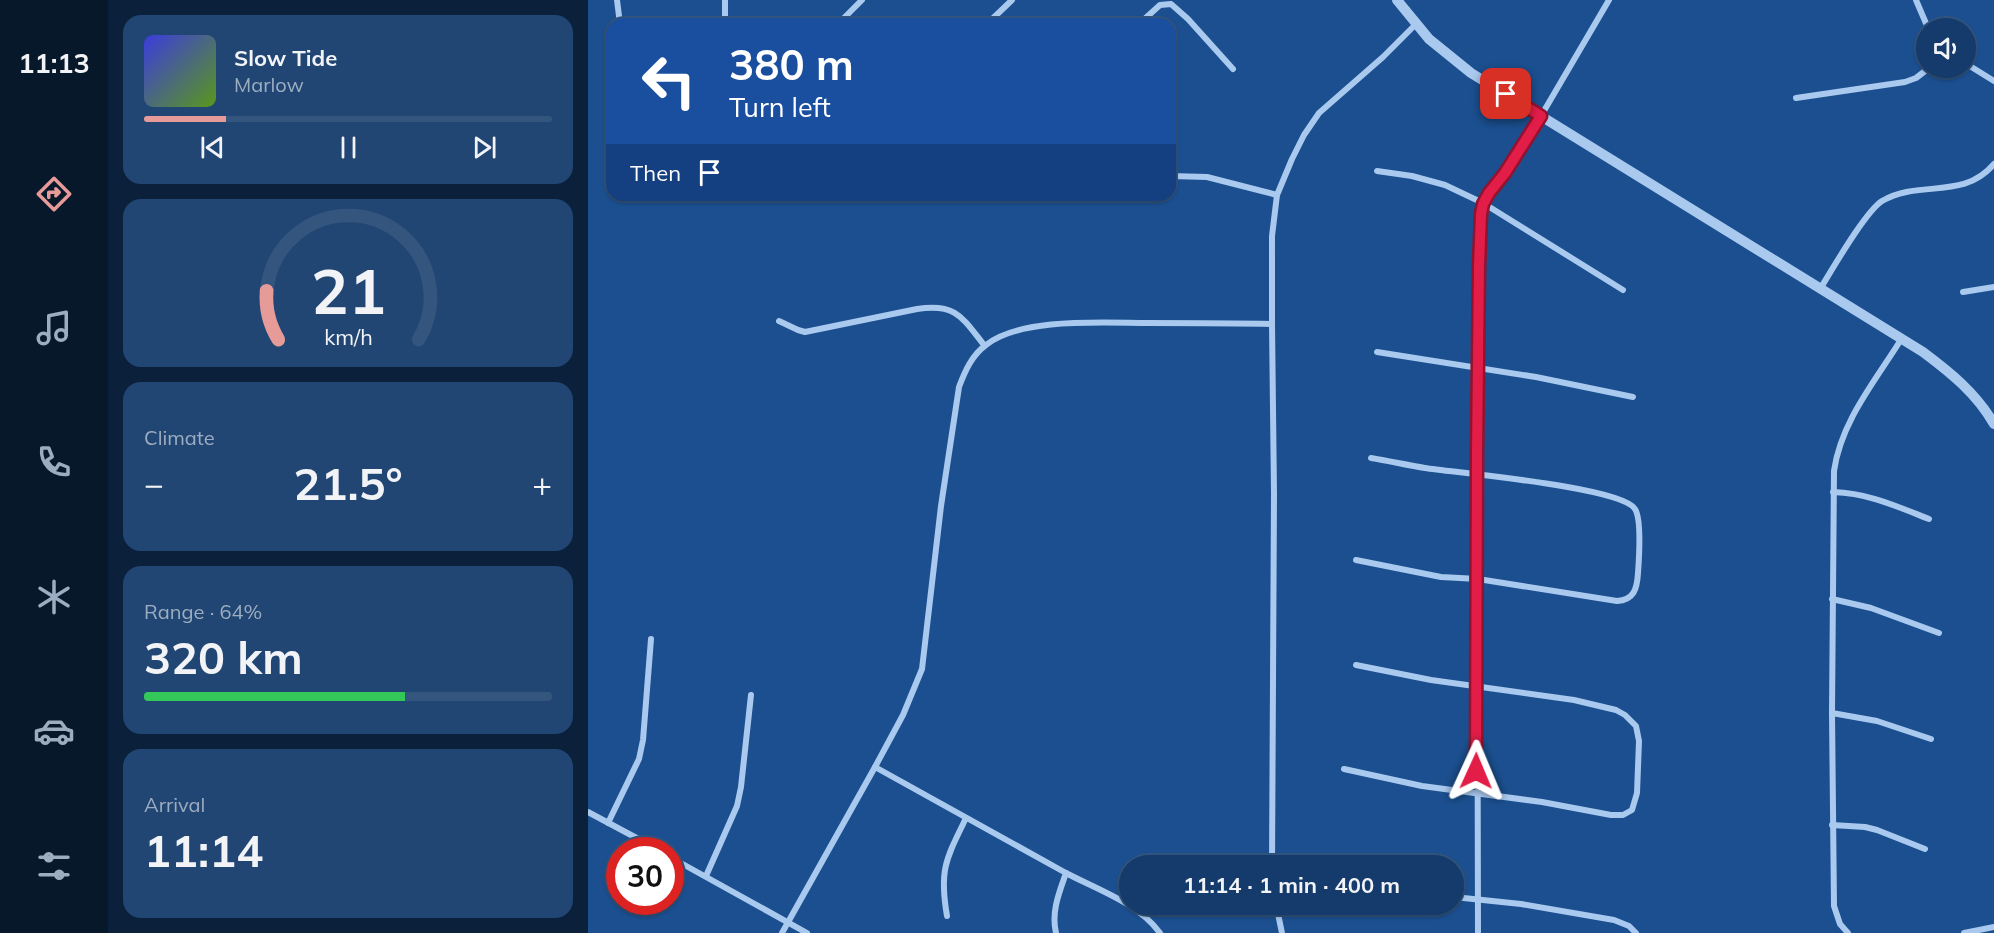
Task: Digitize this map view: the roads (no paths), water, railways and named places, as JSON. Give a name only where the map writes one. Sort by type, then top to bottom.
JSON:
[{"type":"street","points":[[617,0],[619,18]]},
{"type":"street","points":[[725,0],[725,18]]},
{"type":"street","points":[[844,18],[862,0]]},
{"type":"street","points":[[993,18],[1012,0]]},
{"type":"street","points":[[1397,0],[1438,48],[1471,73],[1902,338],[1952,374],[1974,394],[1994,424]]},
{"type":"street","points":[[1478,933],[1477,473],[1479,266],[1483,204],[1541,116],[1608,0]]},
{"type":"street","points":[[1916,0],[1924,18]]},
{"type":"street","points":[[1145,18],[1160,5],[1171,4],[1188,19],[1233,69]]},
{"type":"street","points":[[1272,855],[1274,494],[1272,236],[1277,195],[1300,143],[1319,113],[1383,57],[1416,24]]},
{"type":"street","points":[[1976,70],[1994,81]]},
{"type":"street","points":[[1796,98],[1905,82],[1916,78]]},
{"type":"street","points":[[1820,289],[1879,203],[1907,191],[1970,183],[1985,174],[1994,164]]},
{"type":"street","points":[[1377,171],[1412,176],[1445,185],[1483,204],[1564,251],[1623,290]]},
{"type":"street","points":[[1176,176],[1207,177],[1277,195]]},
{"type":"street","points":[[1963,292],[1994,287]]},
{"type":"street","points":[[779,321],[805,332],[917,309],[940,308],[953,311],[961,316],[984,345]]},
{"type":"street","points":[[782,933],[903,715],[922,669],[941,506],[959,387],[965,369],[984,345],[1017,331],[1046,325],[1079,323],[1272,324]]},
{"type":"street","points":[[1848,933],[1840,924],[1834,906],[1832,825],[1833,492],[1837,450],[1845,429],[1902,338]]},
{"type":"street","points":[[1377,352],[1536,377],[1633,396]]},
{"type":"street","points":[[1356,560],[1441,577],[1478,579],[1607,601],[1624,601],[1630,598],[1638,580],[1640,551],[1637,514],[1629,502],[1605,495],[1477,473],[1423,468],[1371,458]]},
{"type":"street","points":[[1833,492],[1870,496],[1929,519]]},
{"type":"street","points":[[1832,599],[1871,608],[1939,633]]},
{"type":"street","points":[[608,823],[639,759],[643,740],[651,639]]},
{"type":"street","points":[[1344,769],[1422,786],[1542,802],[1611,815],[1623,815],[1632,810],[1635,805],[1638,731],[1634,722],[1616,710],[1536,694],[1478,687],[1356,665]]},
{"type":"street","points":[[706,876],[737,806],[743,776],[750,695]]},
{"type":"street","points":[[1832,713],[1877,721],[1931,739]]},
{"type":"street","points":[[875,767],[1121,902],[1144,916],[1160,933]]},
{"type":"street","points":[[588,812],[634,837]]},
{"type":"street","points":[[947,916],[943,894],[944,871],[949,853],[966,818]]},
{"type":"street","points":[[1832,825],[1877,830],[1925,849]]},
{"type":"street","points":[[684,864],[807,933]]},
{"type":"street","points":[[1056,933],[1053,921],[1054,911],[1066,873]]},
{"type":"street","points":[[1464,898],[1521,904],[1614,920],[1629,926],[1636,933]]},
{"type":"street","points":[[1278,915],[1282,933]]},
{"type":"street","points":[[1964,933],[1994,927]]}]
